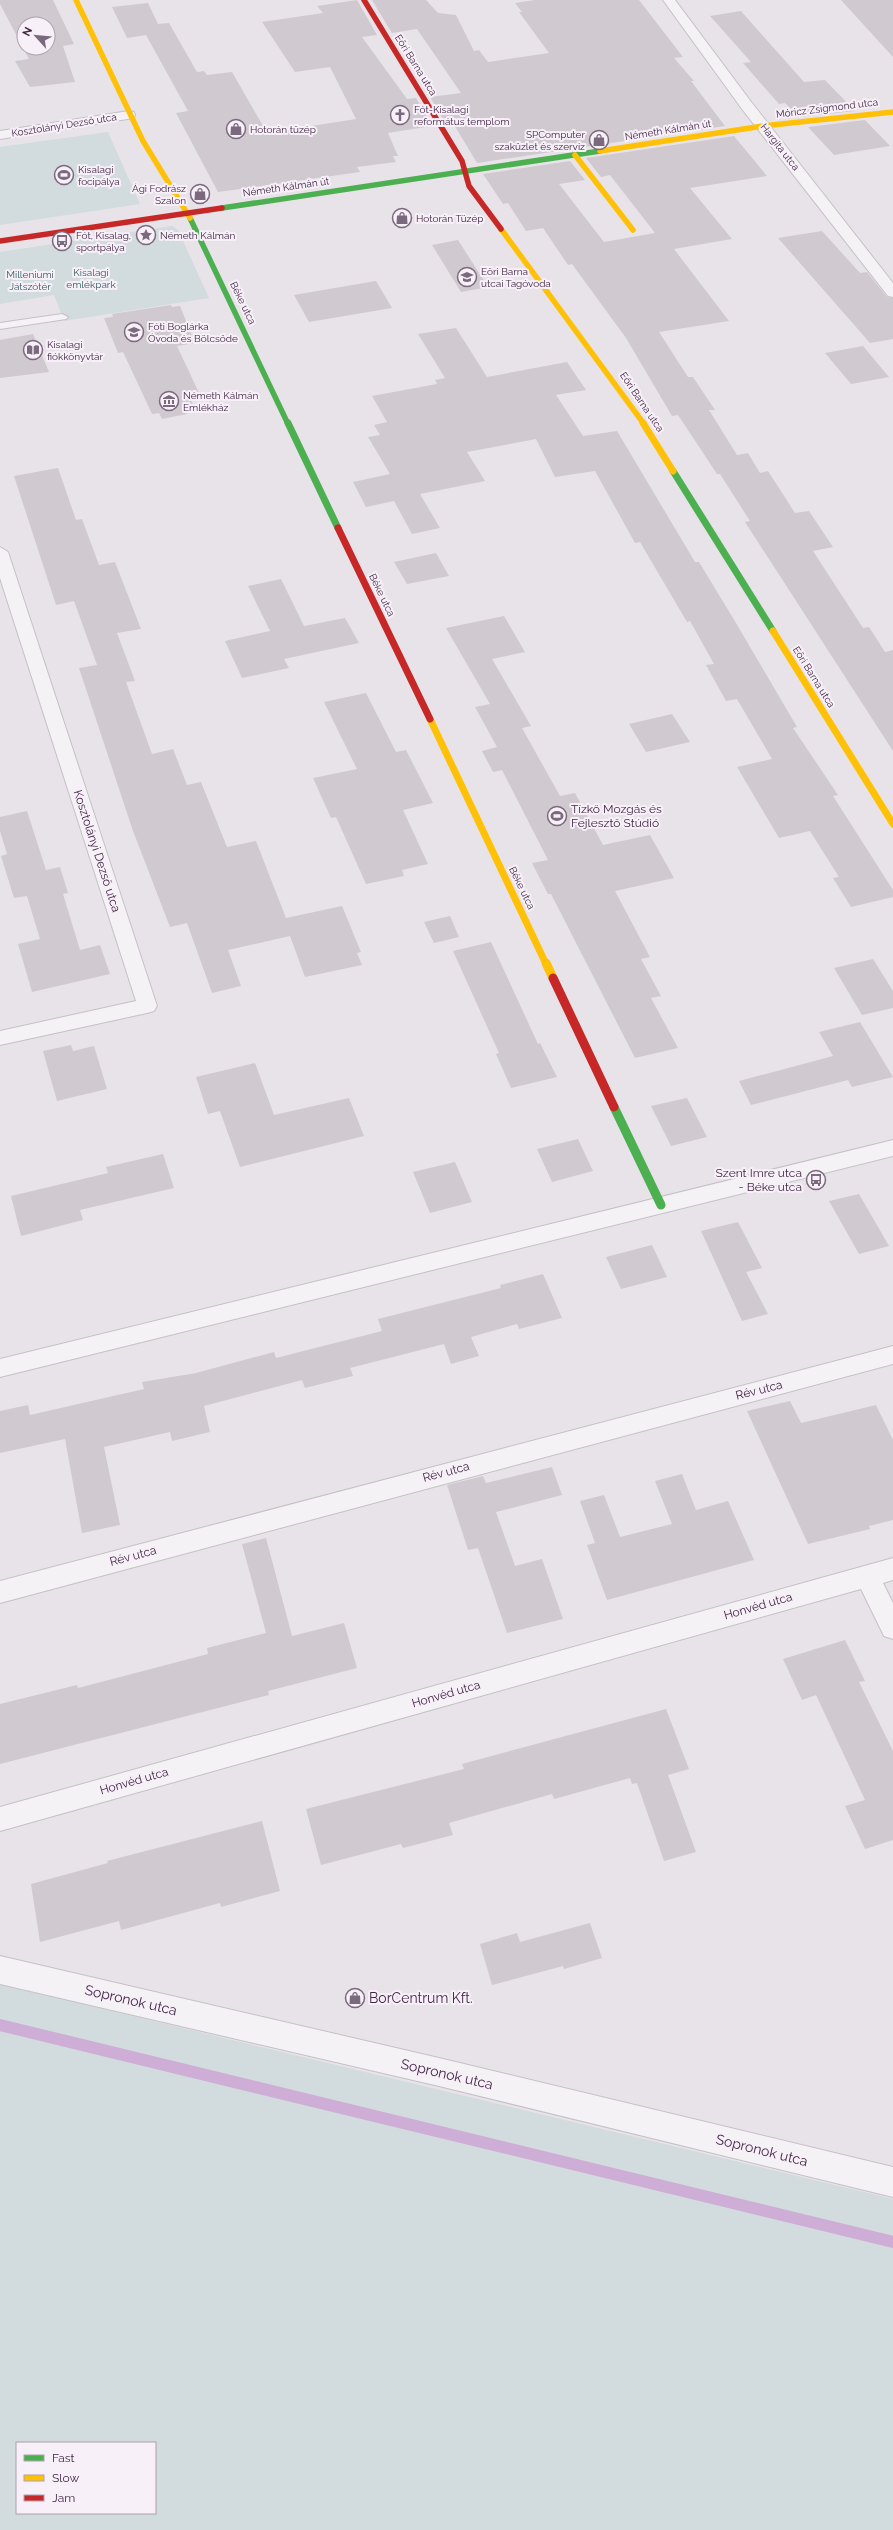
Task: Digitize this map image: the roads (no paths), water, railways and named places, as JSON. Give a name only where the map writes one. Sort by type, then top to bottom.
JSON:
[{"type":"street","name":"Béke utca","points":[[76,0],[129,115],[192,222],[661,1205]]},
{"type":"street","name":"Eőri Barna utca","points":[[364,0],[462,161],[469,186],[634,408],[893,824]]},
{"type":"street","name":"Hargita utca","points":[[673,0],[763,126],[893,293]]},
{"type":"street","name":"Móricz Zsigmond utca","points":[[763,126],[893,112]]},
{"type":"street","name":"Kosztolányi Dezső utca","points":[[0,135],[129,115]]},
{"type":"street","name":"Németh Kálmán út","points":[[0,242],[185,212],[763,126]]},
{"type":"street","points":[[575,155],[632,230]]},
{"type":"street","name":"Kosztolányi Dezső utca","points":[[0,552],[147,1006],[0,1038]]},
{"type":"street","points":[[0,1368],[893,1148]]},
{"type":"street","name":"Rév utca","points":[[0,1592],[662,1415],[893,1355]]},
{"type":"street","name":"Honvéd utca","points":[[0,1819],[893,1569]]},
{"type":"street","points":[[867,1576],[893,1628]]},
{"type":"street","name":"Sopronok utca","points":[[0,1970],[439,2072],[893,2182]]},
{"type":"lane","points":[[0,326],[62,317]]},
{"type":"waterway","points":[[0,2025],[893,2242]]},
{"type":"place","name":"Fót-Kisalagi református templom","points":[[400,115]]},
{"type":"place","name":"Hotorán tűzép","points":[[236,129]]},
{"type":"place","name":"SPComputer szaküzlet és szerviz","points":[[599,140]]},
{"type":"place","name":"Kisalagi focipálya","points":[[64,175]]},
{"type":"place","name":"Ági Fodrász Szalon","points":[[200,194]]},
{"type":"place","name":"Hotorán Tüzép","points":[[402,218]]},
{"type":"place","name":"Németh Kálmán","points":[[146,235]]},
{"type":"place","name":"Fót, Kisalag, sportpálya","points":[[62,241]]},
{"type":"place","name":"Eőri Barna utcai Tagóvoda","points":[[467,277]]},
{"type":"place","name":"Fóti Boglárka Óvoda és Bölcsőde","points":[[134,332]]},
{"type":"place","name":"Kisalagi fiókkönyvtár","points":[[33,350]]},
{"type":"place","name":"Németh Kálmán Emlékház","points":[[169,401]]},
{"type":"place","name":"Tízkő Mozgás és Fejlesztő Stúdió","points":[[557,816]]},
{"type":"place","name":"Szent Imre utca - Béke utca","points":[[816,1180]]},
{"type":"place","name":"BorCentrum Kft.","points":[[355,1998]]},
{"type":"park label","name":"Kisalagi emlékpark","points":[[91,278]]},
{"type":"park label","name":"Milleniumi Játszótér","points":[[30,280]]}]
